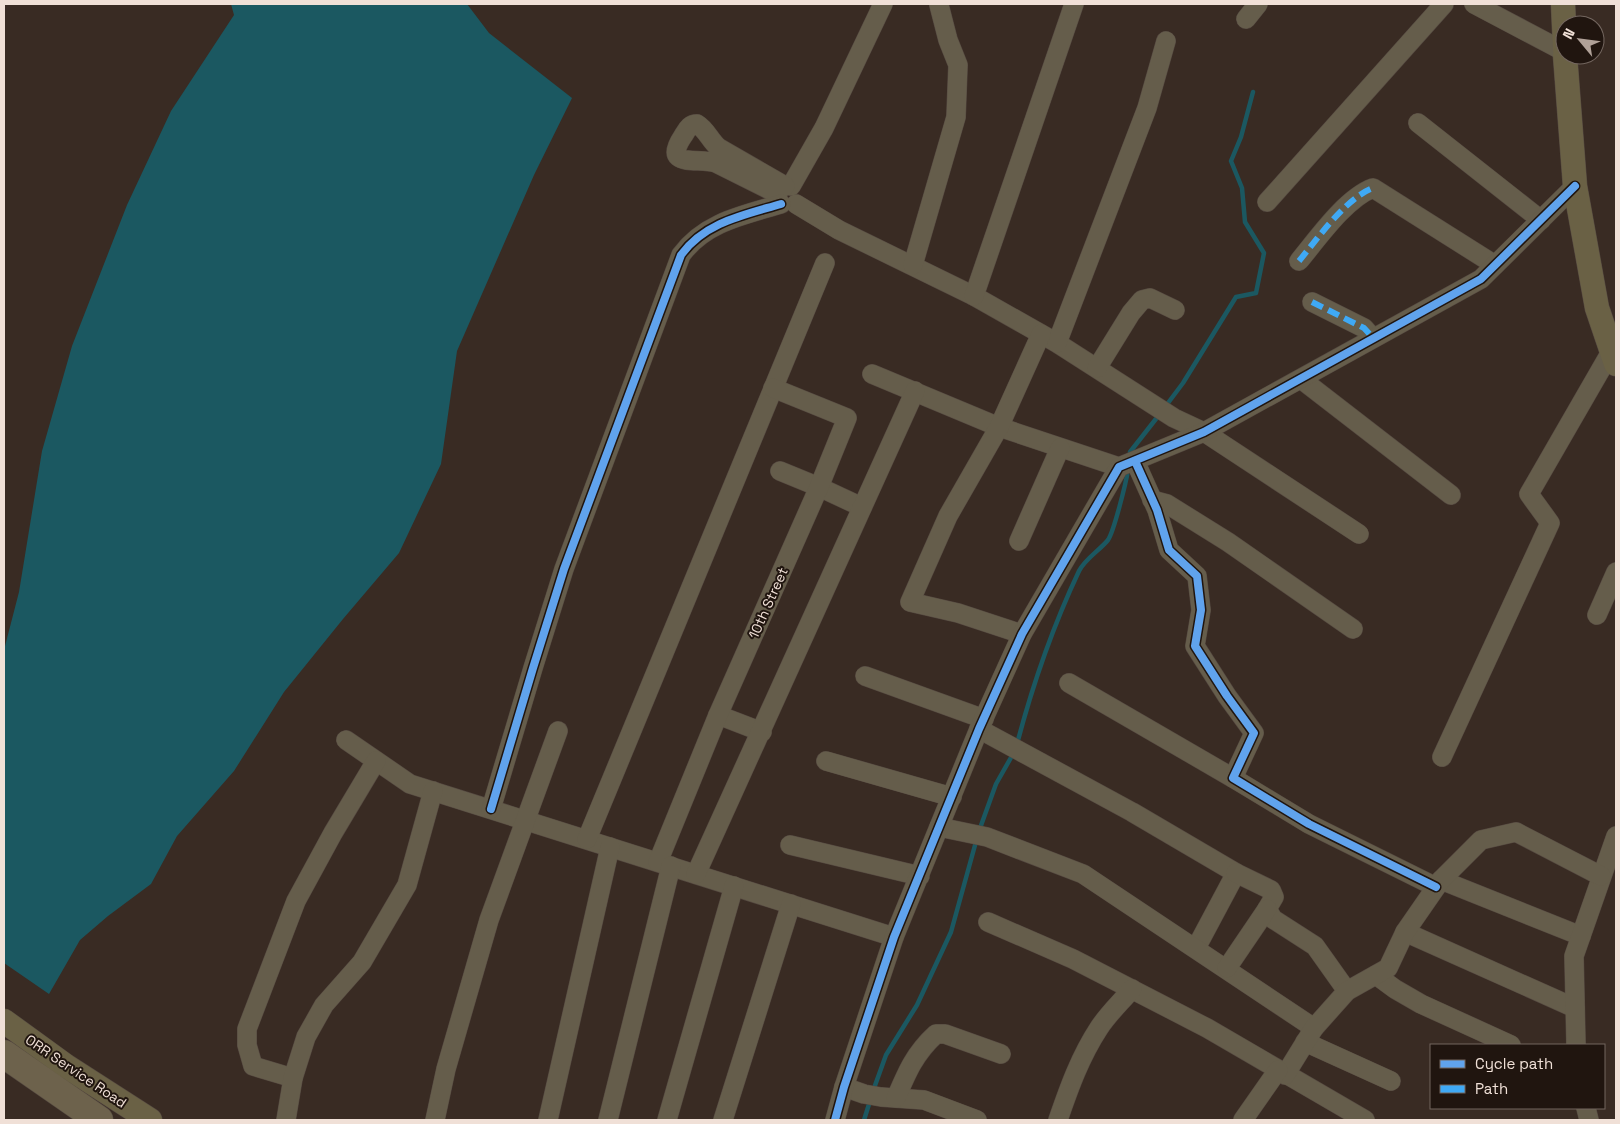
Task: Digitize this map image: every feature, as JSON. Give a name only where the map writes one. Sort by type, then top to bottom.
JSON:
[{"type":"highway","points":[[4,1054],[99,1120]]},
{"type":"main road","points":[[1566,65],[1575,186],[1597,308],[1614,357]]},
{"type":"main road","name":"ORR Service Road","points":[[4,1021],[66,1066],[150,1120]]},
{"type":"street","points":[[490,809],[564,569],[682,255],[698,236],[723,222],[786,195],[824,128],[883,4]]},
{"type":"street","points":[[974,296],[1074,4]]},
{"type":"street","points":[[1246,19],[1258,4]]},
{"type":"street","points":[[1267,202],[1444,4]]},
{"type":"street","points":[[1474,4],[1555,48]]},
{"type":"street","points":[[913,265],[956,117],[958,65],[948,40],[939,6]]},
{"type":"street","points":[[1022,634],[958,613],[910,602],[948,516],[1049,338],[1147,108],[1166,42]]},
{"type":"street","points":[[1418,123],[1541,220]]},
{"type":"street","points":[[786,195],[716,163],[684,160],[678,157],[676,152],[677,145],[689,126],[697,124],[704,129],[719,148],[840,230],[974,296],[1049,338],[1174,418],[1204,432],[1359,534]]},
{"type":"street","points":[[836,1120],[844,1086],[894,937],[982,724],[1022,634],[1127,464],[1204,432],[1481,279],[1575,186]]},
{"type":"street","points":[[1299,261],[1348,204],[1364,191],[1373,188],[1495,265]]},
{"type":"street","points":[[587,840],[825,263]]},
{"type":"street","points":[[1097,368],[1131,313],[1142,300],[1150,298],[1176,310]]},
{"type":"street","points":[[1312,302],[1364,328],[1373,338]]},
{"type":"street","points":[[1442,756],[1550,524],[1529,494],[1614,357]]},
{"type":"street","points":[[872,374],[999,427],[1060,448],[1127,464],[1152,500],[1169,550],[1197,576],[1201,610],[1195,646],[1227,696],[1254,733],[1233,778]]},
{"type":"street","points":[[1301,378],[1451,495]]},
{"type":"street","name":"10th Street","points":[[608,1120],[665,864],[718,715],[847,418],[773,388]]},
{"type":"street","points":[[696,874],[915,392]]},
{"type":"street","points":[[1019,541],[1060,448]]},
{"type":"street","points":[[780,471],[819,486],[862,507]]},
{"type":"street","points":[[1152,500],[1167,504],[1228,542],[1353,629]]},
{"type":"street","points":[[1597,615],[1616,572]]},
{"type":"street","points":[[865,676],[982,724],[1006,744],[1132,812],[1236,873],[1271,890],[1274,897],[1227,968]]},
{"type":"street","points":[[1069,683],[1309,824],[1438,883],[1580,936]]},
{"type":"street","points":[[718,715],[762,732]]},
{"type":"street","points":[[435,1120],[446,1068],[490,920],[558,731]]},
{"type":"street","points":[[346,740],[410,784],[894,937]]},
{"type":"street","points":[[293,1078],[254,1066],[247,1045],[247,1029],[296,901],[333,833],[376,761]]},
{"type":"street","points":[[826,761],[952,797]]},
{"type":"street","points":[[286,1120],[293,1078],[306,1037],[324,1005],[362,962],[407,885],[433,791]]},
{"type":"street","points":[[939,827],[978,835],[1083,874],[1227,968],[1309,1035],[1391,1081]]},
{"type":"street","points":[[1243,1120],[1309,1035],[1347,991],[1388,968],[1405,932],[1438,883],[1481,840],[1516,832],[1601,876]]},
{"type":"street","points":[[1576,1044],[1574,956],[1616,836]]},
{"type":"street","points":[[790,845],[920,876]]},
{"type":"street","points":[[548,1120],[610,847]]},
{"type":"street","points":[[1196,948],[1236,873]]},
{"type":"street","points":[[667,1120],[734,886]]},
{"type":"street","points":[[723,1120],[791,904]]},
{"type":"street","points":[[1267,909],[1274,919],[1315,946],[1347,991]]},
{"type":"street","points":[[988,922],[1073,959],[1208,1028],[1281,1073],[1365,1120]]},
{"type":"street","points":[[1405,932],[1575,1008]]},
{"type":"street","points":[[1376,975],[1420,1004],[1509,1044]]},
{"type":"street","points":[[1058,1120],[1076,1069],[1087,1048],[1100,1027],[1132,989]]},
{"type":"street","points":[[880,1096],[911,1064],[921,1049],[936,1034],[944,1034],[1001,1054]]},
{"type":"street","points":[[844,1086],[880,1096],[924,1100],[977,1120]]},
{"type":"water","points":[[231,4],[467,4],[489,33],[572,98],[534,175],[457,351],[441,464],[399,553],[284,692],[234,771],[177,836],[151,884],[108,916],[80,940],[49,994],[4,963],[4,650],[19,592],[42,451],[72,346],[127,205],[171,111],[234,15]]},
{"type":"waterway","points":[[1165,407],[1183,383],[1236,297],[1256,293],[1264,253],[1245,222],[1242,188],[1231,161],[1241,137],[1253,92]]},
{"type":"waterway","points":[[1130,457],[1130,452],[1159,415]]},
{"type":"waterway","points":[[1017,744],[1052,634],[1079,571],[1108,540],[1120,506],[1128,470]]},
{"type":"waterway","points":[[979,831],[996,784],[1013,754]]},
{"type":"waterway","points":[[873,1091],[886,1055],[917,1005],[951,932],[977,838]]},
{"type":"waterway","points":[[864,1120],[870,1101]]},
{"type":"marked path","points":[[1299,261],[1343,209],[1353,200],[1373,188]]},
{"type":"marked path","points":[[1312,302],[1364,328],[1373,338]]},
{"type":"cycle path","points":[[835,1120],[844,1087],[894,937],[979,729],[1022,634],[1119,467],[1204,432],[1481,279],[1575,186]]},
{"type":"cycle path","points":[[491,809],[564,569],[681,255],[691,244],[713,227],[739,216],[781,204]]},
{"type":"cycle path","points":[[1135,461],[1157,510],[1169,550],[1197,576],[1201,610],[1195,646],[1227,696],[1254,733],[1233,778],[1309,824],[1436,887]]}]
